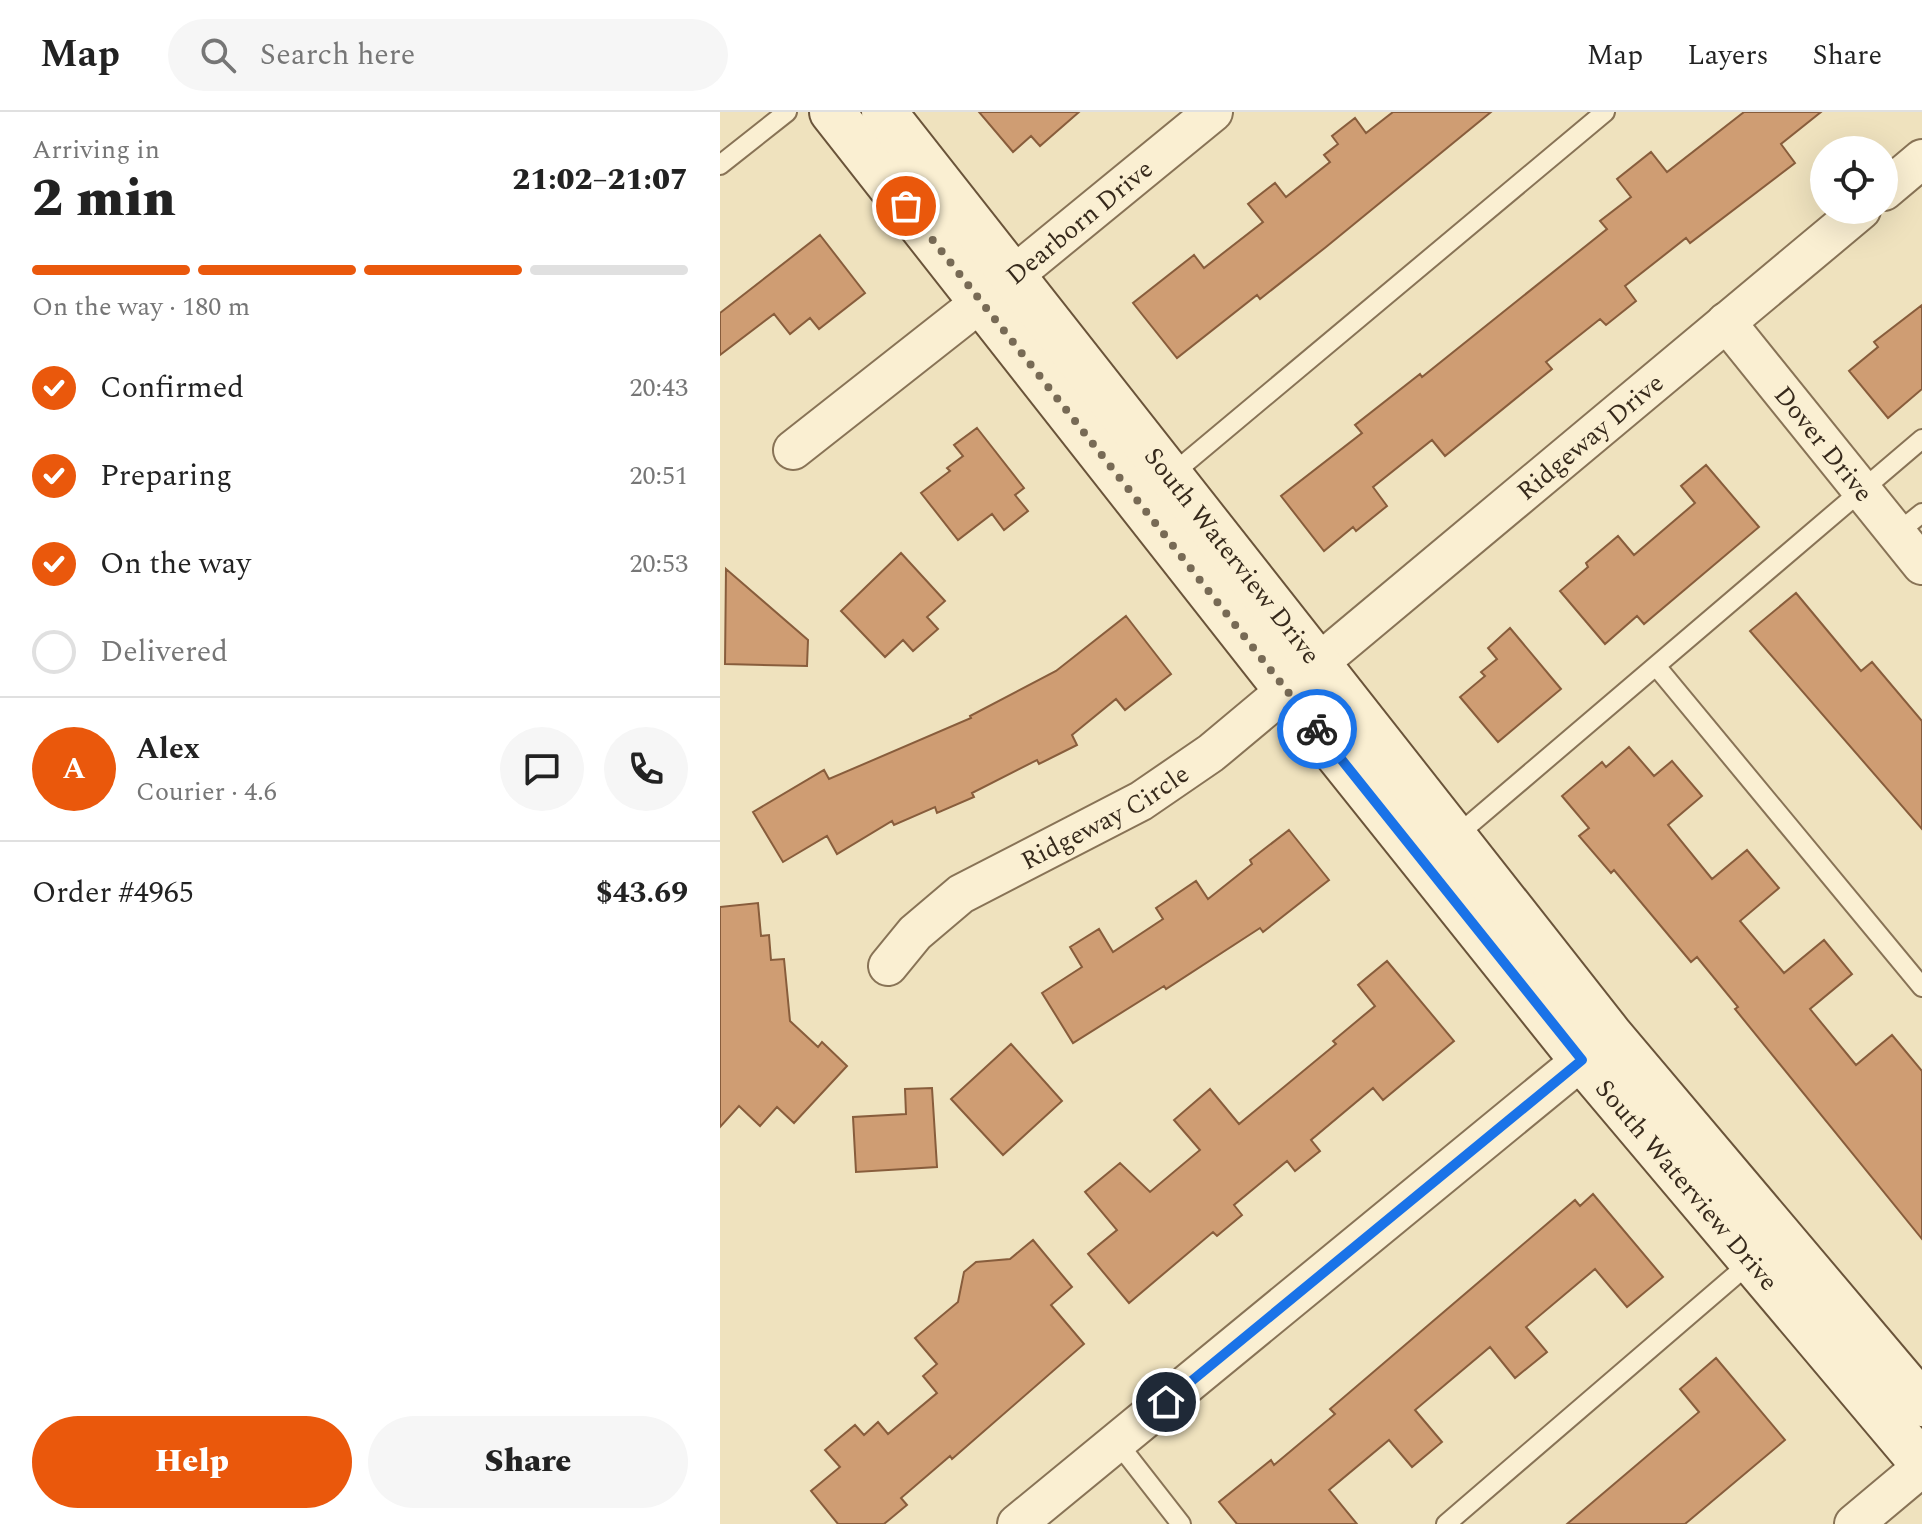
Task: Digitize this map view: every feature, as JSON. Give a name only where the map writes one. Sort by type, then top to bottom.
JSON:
[{"type":"street","name":"South Waterview Drive","points":[[832,112],[1171,475],[1303,677],[1455,837],[1597,1048],[1752,1261],[1922,1465]]},
{"type":"street","name":"South Waterview Drive","points":[[884,112],[997,289],[1597,1048],[1922,1404]]},
{"type":"street","name":"Dearborn Drive","points":[[793,450],[997,289],[1213,112]]},
{"type":"street","points":[[1898,179],[1922,159]]},
{"type":"street","name":"Ridgeway Drive","points":[[1303,677],[1844,224]]},
{"type":"street","name":"Dover Drive","points":[[1726,322],[1861,489],[1909,524],[1922,565]]},
{"type":"street","name":"Ridgeway Circle","points":[[888,966],[915,933],[961,894],[1141,801],[1211,753],[1303,677]]},
{"type":"street","points":[[1017,1524],[1597,1048]]},
{"type":"street","points":[[1854,1524],[1922,1465]]},
{"type":"lane","points":[[720,165],[787,112]]},
{"type":"lane","points":[[1171,475],[1605,112]]},
{"type":"lane","points":[[1455,837],[1922,439]]},
{"type":"lane","points":[[1656,666],[1922,987]]},
{"type":"lane","points":[[1446,1524],[1752,1261]]},
{"type":"lane","points":[[1117,1442],[1181,1524]]},
{"type":"building","points":[[979,112],[1079,112],[1040,146],[1031,136],[1013,152]]},
{"type":"building","points":[[1393,112],[1491,112],[1260,299],[1257,295],[1177,358],[1133,303],[1194,255],[1204,268],[1263,222],[1248,204],[1275,183],[1286,197],[1330,162],[1324,155],[1338,144],[1332,136],[1355,118],[1366,133]]},
{"type":"building","points":[[1744,112],[1821,112],[1781,144],[1795,163],[1690,243],[1686,238],[1625,286],[1636,301],[1606,325],[1600,319],[1546,362],[1552,369],[1445,456],[1432,440],[1373,487],[1387,506],[1356,531],[1353,527],[1324,551],[1281,496],[1362,433],[1355,425],[1420,374],[1422,377],[1607,229],[1600,221],[1631,197],[1617,179],[1651,152],[1667,172]]},
{"type":"building","points":[[820,235],[865,293],[819,329],[810,318],[790,334],[774,314],[720,355],[720,313]]},
{"type":"building","points":[[1922,305],[1922,389],[1888,418],[1849,371],[1878,347],[1874,342]]},
{"type":"building","points":[[977,428],[1024,488],[1015,495],[1028,511],[1004,530],[992,514],[958,540],[921,493],[950,471],[947,468],[963,456],[954,445]]},
{"type":"building","points":[[1706,465],[1759,527],[1644,624],[1637,616],[1605,644],[1560,591],[1588,567],[1586,563],[1618,536],[1634,555],[1695,503],[1681,486]]},
{"type":"building","points":[[901,553],[945,601],[927,617],[938,629],[913,651],[903,640],[885,657],[841,611]]},
{"type":"building","points":[[726,569],[808,640],[807,666],[725,664]]},
{"type":"building","points":[[1796,593],[1861,671],[1872,662],[1922,721],[1922,829],[1750,631]]},
{"type":"building","points":[[1126,616],[1171,674],[1125,710],[1116,699],[1072,735],[1077,745],[1039,764],[1037,760],[972,793],[974,797],[937,813],[935,807],[894,825],[892,821],[837,854],[827,836],[783,862],[753,812],[824,770],[829,779],[971,718],[1056,671]]},
{"type":"building","points":[[1510,628],[1561,689],[1498,742],[1460,697],[1485,676],[1481,672],[1497,659],[1488,648]]},
{"type":"building","points":[[1629,747],[1654,776],[1672,761],[1702,796],[1668,825],[1712,879],[1747,850],[1779,888],[1740,921],[1784,973],[1824,940],[1852,974],[1810,1009],[1856,1065],[1892,1035],[1922,1071],[1922,1239],[1735,1009],[1738,1007],[1697,957],[1691,962],[1614,870],[1611,873],[1579,836],[1589,828],[1562,796],[1602,762],[1606,767]]},
{"type":"building","points":[[1289,830],[1329,880],[1263,932],[1260,928],[1166,989],[1164,986],[1073,1043],[1042,993],[1082,967],[1070,947],[1099,929],[1113,952],[1163,919],[1156,908],[1196,881],[1208,899],[1252,864],[1250,860]]},
{"type":"building","points":[[758,903],[761,936],[769,935],[771,960],[784,959],[790,1021],[818,1047],[822,1042],[847,1066],[794,1123],[777,1107],[760,1126],[739,1106],[720,1127],[720,907]]},
{"type":"building","points":[[1387,961],[1454,1041],[1383,1100],[1373,1088],[1311,1140],[1320,1151],[1295,1171],[1287,1161],[1234,1205],[1242,1215],[1217,1236],[1213,1232],[1129,1303],[1088,1254],[1117,1230],[1085,1192],[1120,1163],[1150,1192],[1200,1150],[1174,1120],[1210,1089],[1239,1124],[1336,1044],[1333,1041],[1375,1006],[1358,985]]},
{"type":"building","points":[[1011,1044],[1062,1101],[1003,1155],[951,1099]]},
{"type":"building","points":[[932,1088],[937,1167],[856,1172],[853,1117],[906,1114],[905,1089]]},
{"type":"building","points":[[1593,1194],[1663,1277],[1627,1307],[1595,1269],[1526,1327],[1547,1352],[1515,1378],[1490,1347],[1415,1410],[1442,1442],[1412,1467],[1389,1440],[1329,1490],[1357,1524],[1237,1524],[1219,1502],[1271,1460],[1274,1465],[1335,1414],[1330,1409],[1575,1200],[1580,1206]]},
{"type":"building","points":[[1033,1240],[1072,1287],[1051,1305],[1084,1344],[952,1459],[950,1456],[901,1498],[907,1505],[884,1524],[838,1524],[811,1491],[840,1467],[825,1450],[855,1425],[864,1435],[878,1422],[888,1434],[937,1393],[923,1376],[937,1364],[915,1338],[958,1302],[964,1272],[976,1262],[1010,1259]]},
{"type":"building","points":[[1716,1358],[1785,1440],[1685,1524],[1567,1524],[1699,1412],[1680,1389]]},
{"type":"way so far","points":[[906,206],[1317,729]]},
{"type":"route","points":[[1166,1402],[1582,1060],[1317,729]]}]
